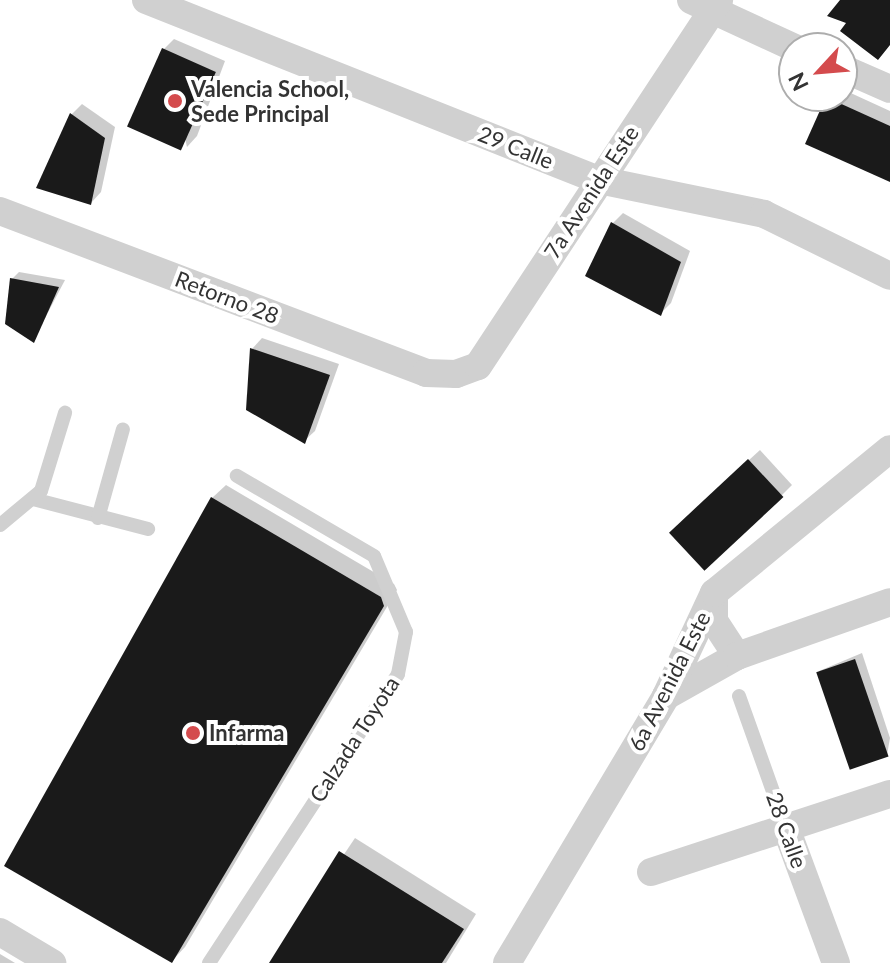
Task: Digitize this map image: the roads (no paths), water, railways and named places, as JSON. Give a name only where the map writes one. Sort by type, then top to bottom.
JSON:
[{"type":"street","name":"29 Calle","points":[[146,0],[599,180],[764,214],[890,276]]},
{"type":"street","name":"7a Avenida Este","points":[[456,374],[478,366],[599,180],[706,4]]},
{"type":"street","points":[[706,4],[778,40]]},
{"type":"street","points":[[858,75],[890,89]]},
{"type":"street","name":"Retorno 28","points":[[0,211],[426,373],[456,374]]},
{"type":"street","name":"6a Avenida Este","points":[[507,963],[666,696],[714,593],[890,449]]},
{"type":"street","points":[[714,593],[714,621],[737,656]]},
{"type":"street","points":[[666,696],[737,656],[890,602]]},
{"type":"street","points":[[651,872],[890,794]]},
{"type":"street","name":"28 Calle","points":[[786,828],[836,963]]},
{"type":"street","points":[[0,932],[52,963]]},
{"type":"lane","points":[[0,525],[41,491],[65,413]]},
{"type":"lane","points":[[98,518],[123,429]]},
{"type":"lane","name":"Calzada Toyota","points":[[209,963],[398,674],[406,632],[374,556],[237,476]]},
{"type":"lane","points":[[33,499],[148,529]]},
{"type":"lane","name":"28 Calle","points":[[739,696],[786,828]]},
{"type":"place","name":"Valencia School, Sede Principal","points":[[175,101]]},
{"type":"place","name":"Infarma","points":[[193,733]]}]
